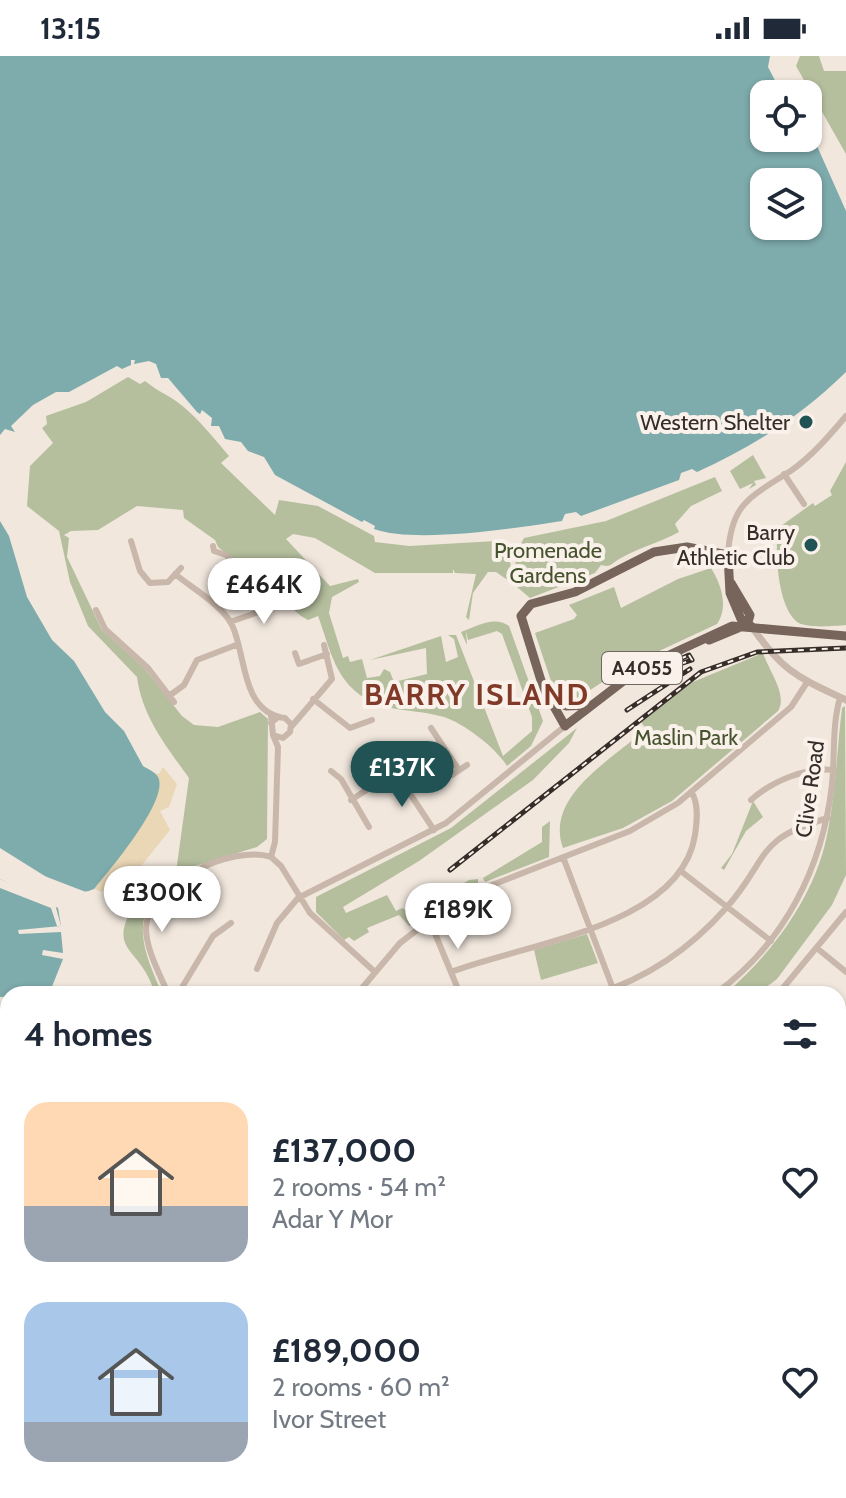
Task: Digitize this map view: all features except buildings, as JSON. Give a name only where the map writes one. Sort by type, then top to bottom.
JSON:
[{"type":"main road","points":[[568,724],[553,701],[521,616],[531,604],[575,592],[654,552],[687,547],[728,555],[729,581],[738,612],[750,625]]},
{"type":"main road","name":"A4055","points":[[568,724],[639,669],[699,641],[723,636],[738,628],[750,625],[846,636]]},
{"type":"main road","name":"A4055","points":[[553,701],[571,707],[591,705]]},
{"type":"street","points":[[728,555],[732,526],[739,508],[805,459],[846,416]]},
{"type":"street","points":[[784,474],[804,504]]},
{"type":"street","points":[[131,541],[140,571],[150,583],[162,585],[178,571],[230,622],[255,699],[271,715],[289,723]]},
{"type":"street","points":[[212,551],[226,555],[280,602],[230,622]]},
{"type":"street","points":[[96,610],[105,629],[148,668],[171,699],[184,685],[197,660],[236,645]]},
{"type":"street","points":[[750,625],[774,659],[806,684],[843,699]]},
{"type":"street","points":[[273,735],[283,738],[289,723],[332,679],[324,645]]},
{"type":"street","points":[[295,653],[299,664],[327,654]]},
{"type":"street","points":[[364,986],[400,943],[429,919],[474,893],[630,831],[692,793],[791,707],[806,684]]},
{"type":"street","points":[[313,699],[350,728],[372,720]]},
{"type":"street","name":"Clive Road","points":[[725,986],[747,968],[771,941],[804,887],[828,818],[843,699]]},
{"type":"street","points":[[271,715],[273,735],[278,745],[275,846],[271,857]]},
{"type":"street","points":[[271,723],[289,723]]},
{"type":"street","points":[[276,766],[289,723]]},
{"type":"street","points":[[257,969],[277,923],[298,898],[434,830],[463,811],[568,724]]},
{"type":"street","points":[[431,728],[455,772],[467,765]]},
{"type":"street","points":[[351,800],[440,742]]},
{"type":"street","points":[[751,800],[796,775],[818,769],[834,770]]},
{"type":"street","points":[[331,771],[341,779],[369,827]]},
{"type":"street","points":[[395,771],[434,830]]},
{"type":"street","points":[[451,972],[590,928],[645,903],[682,872],[696,827],[692,793]]},
{"type":"street","points":[[623,986],[679,953],[728,907],[770,844],[787,833],[828,818]]},
{"type":"street","points":[[165,986],[147,933],[148,917],[158,899],[180,878],[200,869],[254,855],[271,857],[281,866],[298,898],[336,940],[375,972]]},
{"type":"street","points":[[563,857],[612,986]]},
{"type":"street","points":[[682,872],[771,941]]},
{"type":"street","points":[[785,986],[846,912]]},
{"type":"street","points":[[429,919],[457,986]]},
{"type":"street","points":[[183,986],[213,936],[231,923]]},
{"type":"street","points":[[818,949],[846,972]]},
{"type":"green space","points":[[800,56],[819,56],[824,71],[846,71],[846,154],[822,112],[822,80],[804,80],[796,66]]},
{"type":"green space","points":[[128,377],[140,384],[145,381],[188,410],[229,456],[221,463],[275,515],[279,500],[318,506],[374,536],[375,542],[409,546],[496,541],[501,544],[510,559],[512,583],[496,572],[488,572],[473,593],[469,620],[466,617],[476,574],[455,573],[453,569],[453,573],[375,573],[315,538],[293,534],[286,539],[330,586],[358,579],[359,582],[332,597],[329,613],[343,658],[348,656],[350,662],[362,659],[367,678],[380,676],[384,669],[390,672],[394,682],[427,674],[426,648],[370,660],[441,636],[446,662],[458,657],[454,639],[448,635],[456,635],[503,756],[532,731],[532,717],[502,634],[497,631],[468,640],[466,631],[467,645],[461,632],[491,622],[509,626],[543,721],[531,746],[507,766],[488,744],[452,720],[390,708],[366,699],[339,672],[318,616],[308,620],[301,616],[218,547],[215,540],[184,518],[183,510],[137,506],[98,530],[71,531],[64,535],[69,538],[67,557],[102,630],[145,669],[182,716],[194,725],[218,727],[260,712],[268,719],[267,839],[257,847],[176,872],[189,778],[150,718],[137,677],[88,626],[70,582],[59,531],[27,506],[30,466],[53,443],[42,428],[47,424],[46,416],[86,402]]},
{"type":"green space","points":[[753,455],[766,478],[754,481],[756,485],[749,489],[753,483],[740,489],[730,471]]},
{"type":"green space","name":"Barry Athletic Club","points":[[846,462],[846,625],[800,624],[790,613],[781,590],[777,563],[778,528],[813,503],[815,506],[832,495],[830,491]]},
{"type":"green space","name":"Promenade Gardens","points":[[715,477],[722,491],[691,506],[675,524],[679,532],[610,565],[601,565],[595,573],[530,598],[517,587],[515,554],[524,538],[606,521]]},
{"type":"green space","points":[[711,568],[718,581],[723,603],[717,624],[627,666],[578,698],[565,697],[553,687],[535,633],[574,619],[577,615],[569,605],[614,587],[621,608],[678,579]]},
{"type":"green space","name":"Maslin Park","points":[[763,653],[779,690],[778,711],[672,801],[623,828],[563,848],[560,829],[563,812],[572,795],[585,780],[646,729],[641,722],[688,684]]},
{"type":"green space","points":[[845,706],[846,875],[832,905],[777,979],[768,986],[734,986],[776,941],[814,877],[828,830],[842,708]]},
{"type":"green space","points":[[577,728],[569,743],[533,780],[419,861],[343,907],[346,913],[387,895],[396,911],[402,908],[413,914],[469,880],[478,879],[478,884],[409,926],[399,915],[367,928],[369,932],[354,941],[349,937],[344,940],[316,912],[316,897],[451,828]]},
{"type":"green space","points":[[753,801],[763,817],[746,831],[724,870],[721,868],[732,854]]},
{"type":"green space","points":[[550,821],[549,857],[485,882],[483,878],[542,842],[542,827]]},
{"type":"green space","points":[[143,890],[153,896],[147,909],[143,933],[147,957],[159,986],[152,986],[124,938],[124,926]]},
{"type":"green space","points":[[587,934],[598,963],[541,980],[534,950]]},
{"type":"sand","points":[[163,767],[177,784],[169,807],[160,811],[170,830],[125,886],[106,898],[105,893],[94,889],[144,772],[159,774]]},
{"type":"water","points":[[0,56],[770,56],[768,67],[775,80],[750,80],[750,152],[820,152],[846,211],[846,372],[794,416],[738,452],[697,472],[692,469],[681,473],[679,480],[581,516],[576,512],[565,514],[562,521],[440,535],[374,529],[375,526],[364,520],[362,522],[275,475],[264,457],[248,451],[241,442],[225,439],[219,426],[211,426],[212,418],[202,410],[200,414],[197,412],[168,378],[161,378],[156,364],[149,361],[134,364],[135,360],[131,360],[131,365],[122,369],[117,366],[69,392],[56,392],[33,405],[11,426],[15,432],[5,429],[0,435]]},
{"type":"water","points":[[0,521],[9,536],[27,597],[52,640],[74,661],[105,712],[124,731],[143,766],[158,777],[159,787],[147,817],[102,880],[86,892],[0,859]]},
{"type":"water","points":[[0,879],[58,908],[61,926],[18,930],[19,934],[61,932],[63,953],[43,950],[42,955],[63,959],[52,986],[0,986]]},
{"type":"pier","points":[[0,848],[48,878],[83,892],[99,890],[79,895],[0,864]]},
{"type":"pier","points":[[0,879],[55,904],[61,926],[57,926],[51,908],[0,888]]},
{"type":"railway","points":[[450,870],[701,672],[757,652],[846,648]]},
{"type":"railway","points":[[689,655],[692,660],[662,670],[664,666],[689,655]]},
{"type":"railway","points":[[627,710],[690,669]]},
{"type":"place","name":"Western Shelter","points":[[806,422]]},
{"type":"place","name":"Barry Athletic Club","points":[[811,545]]},
{"type":"district","name":"BARRY ISLAND","points":[[477,694]]}]
